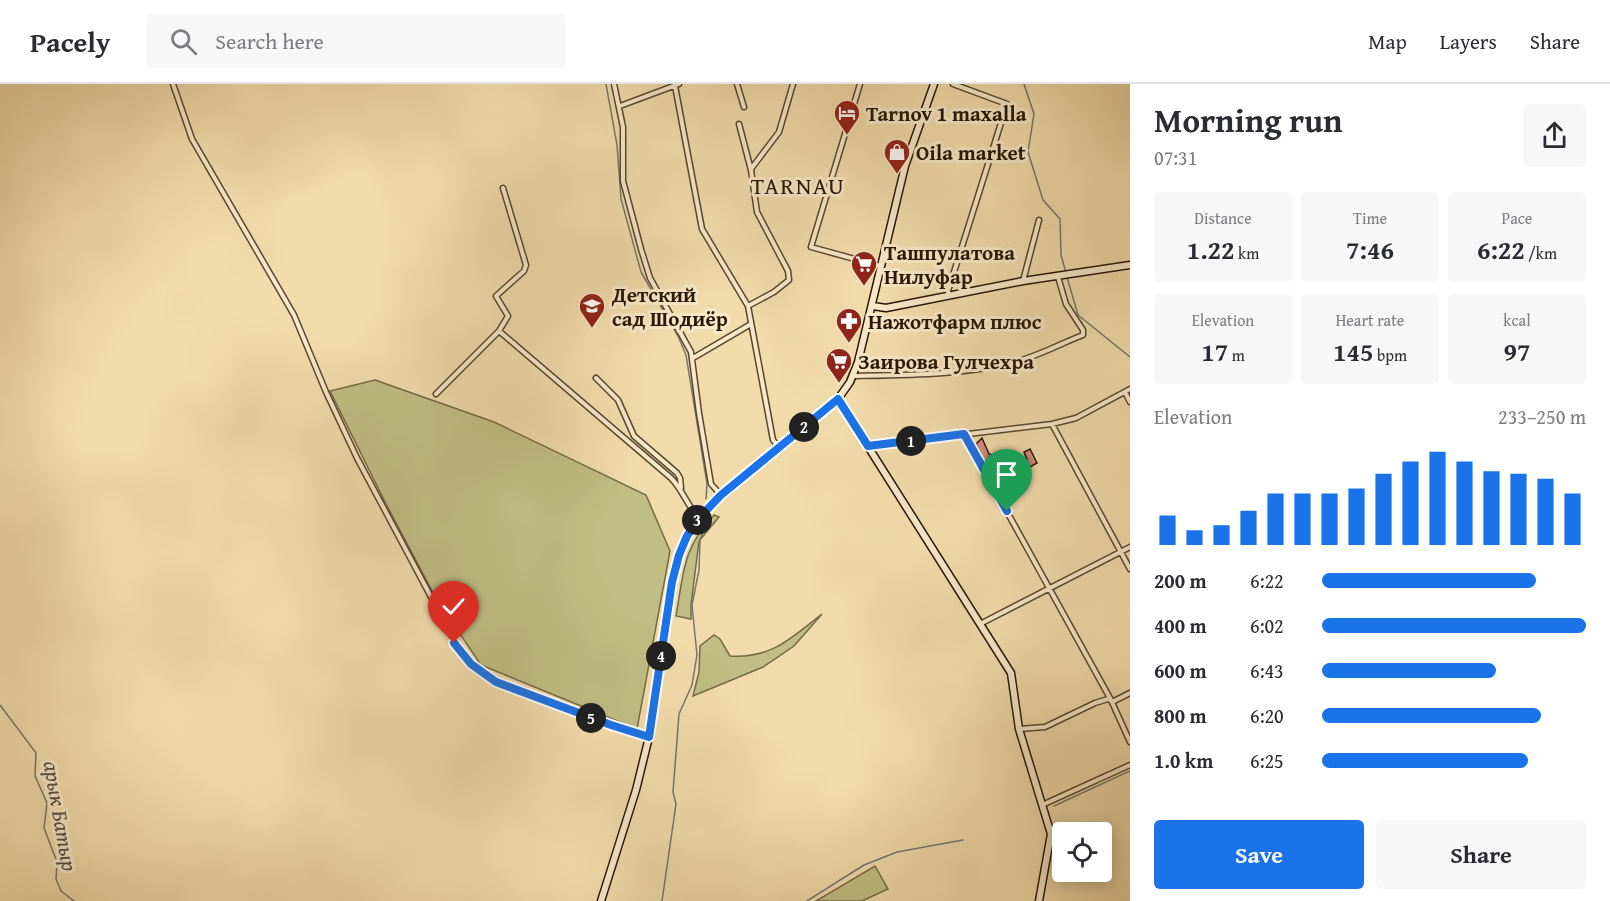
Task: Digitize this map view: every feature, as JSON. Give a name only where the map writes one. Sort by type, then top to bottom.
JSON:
[{"type":"main road","points":[[601,901],[636,790],[649,737],[676,564],[687,536],[699,518],[721,495],[838,399],[853,376],[873,306],[905,166],[934,84]]},
{"type":"main road","points":[[873,306],[886,308],[1023,281],[1130,265]]},
{"type":"main road","points":[[838,399],[1011,673],[1019,729],[1051,834],[1039,901]]},
{"type":"street","points":[[173,84],[192,139],[294,315],[357,458],[462,655],[496,682],[649,737]]},
{"type":"street","points":[[614,84],[620,106],[623,181],[640,249],[650,278],[682,332],[693,358],[699,413],[711,484],[721,495]]},
{"type":"street","points":[[737,84],[744,107]]},
{"type":"street","points":[[751,170],[779,132],[793,84]]},
{"type":"street","points":[[860,84],[811,247],[881,266]]},
{"type":"street","points":[[949,297],[948,291],[1007,104],[953,84]]},
{"type":"street","points":[[620,106],[677,85],[702,229],[748,306],[773,440],[779,447]]},
{"type":"street","points":[[740,124],[751,170],[757,212],[788,271],[789,280],[774,292],[748,306]]},
{"type":"street","points":[[436,394],[499,331],[508,316],[496,296],[524,271],[526,265],[503,188]]},
{"type":"street","points":[[1023,281],[1039,220]]},
{"type":"street","points":[[853,376],[988,367],[1020,361],[1083,335],[1083,330],[1066,304],[1060,277]]},
{"type":"street","points":[[693,358],[751,324]]},
{"type":"street","points":[[499,331],[681,489]]},
{"type":"street","points":[[596,378],[618,400],[631,430],[639,441],[677,473],[690,509],[699,518]]},
{"type":"street","points":[[868,446],[1052,424],[1076,418],[1130,389]]},
{"type":"street","points":[[1125,392],[1130,402]]},
{"type":"street","points":[[1052,424],[1130,569]]},
{"type":"street","points":[[964,434],[1111,700],[1130,742]]},
{"type":"street","points":[[980,624],[1130,547]]},
{"type":"street","points":[[1019,729],[1046,727],[1095,703],[1130,693]]},
{"type":"street","points":[[1042,805],[1130,765]]},
{"type":"shaded area","points":[[375,380],[494,422],[646,495],[670,551],[637,729],[481,665],[437,600],[330,391]]},
{"type":"shaded area","points":[[714,515],[719,517],[699,541],[691,619],[676,616],[683,574],[690,550]]},
{"type":"shaded area","points":[[822,614],[794,646],[763,667],[693,696],[699,672],[700,646],[714,635],[720,639],[730,656],[758,654],[780,645]]},
{"type":"shaded area","points":[[875,866],[888,889],[862,901],[816,901]]},
{"type":"building","points":[[982,438],[989,454],[1019,464],[1027,459],[1024,452],[1030,449],[1037,463],[1016,475],[1013,483],[993,477],[976,444]]},
{"type":"waterway","points":[[606,84],[617,145],[621,199],[641,272],[678,336],[686,355],[707,484],[706,499]]},
{"type":"waterway","points":[[1024,84],[1034,114],[1028,152],[1043,200],[1060,219],[1061,255],[1066,273]]},
{"type":"waterway","points":[[1067,277],[1078,315],[1130,357]]},
{"type":"waterway","points":[[662,901],[676,804],[673,792],[679,714],[692,685],[697,655],[692,605],[699,570],[700,540],[707,518]]},
{"type":"waterway","name":"арык Батыр","points":[[0,705],[36,753],[35,776],[47,803],[44,828],[57,862],[56,879],[61,891],[74,901]]},
{"type":"waterway","points":[[1054,806],[1130,771]]},
{"type":"waterway","points":[[807,901],[864,865],[897,852],[963,840]]},
{"type":"place","name":"Tarnov 1 maxalla","points":[[847,136]]},
{"type":"place","name":"Oila market","points":[[897,175]]},
{"type":"place","name":"Ташпулатова Нилуфар","points":[[864,287]]},
{"type":"place","name":"Детский сад Шодиёр","points":[[592,329]]},
{"type":"place","name":"Нажотфарм плюс","points":[[849,344]]},
{"type":"place","name":"Заирова Гулчехра","points":[[839,384]]},
{"type":"district","name":"TARNAU","points":[[798,185]]},
{"type":"route","points":[[454,643],[471,664],[496,682],[649,737],[672,582],[687,536],[699,518],[721,495],[838,399],[868,446],[964,434],[1007,511]]}]
